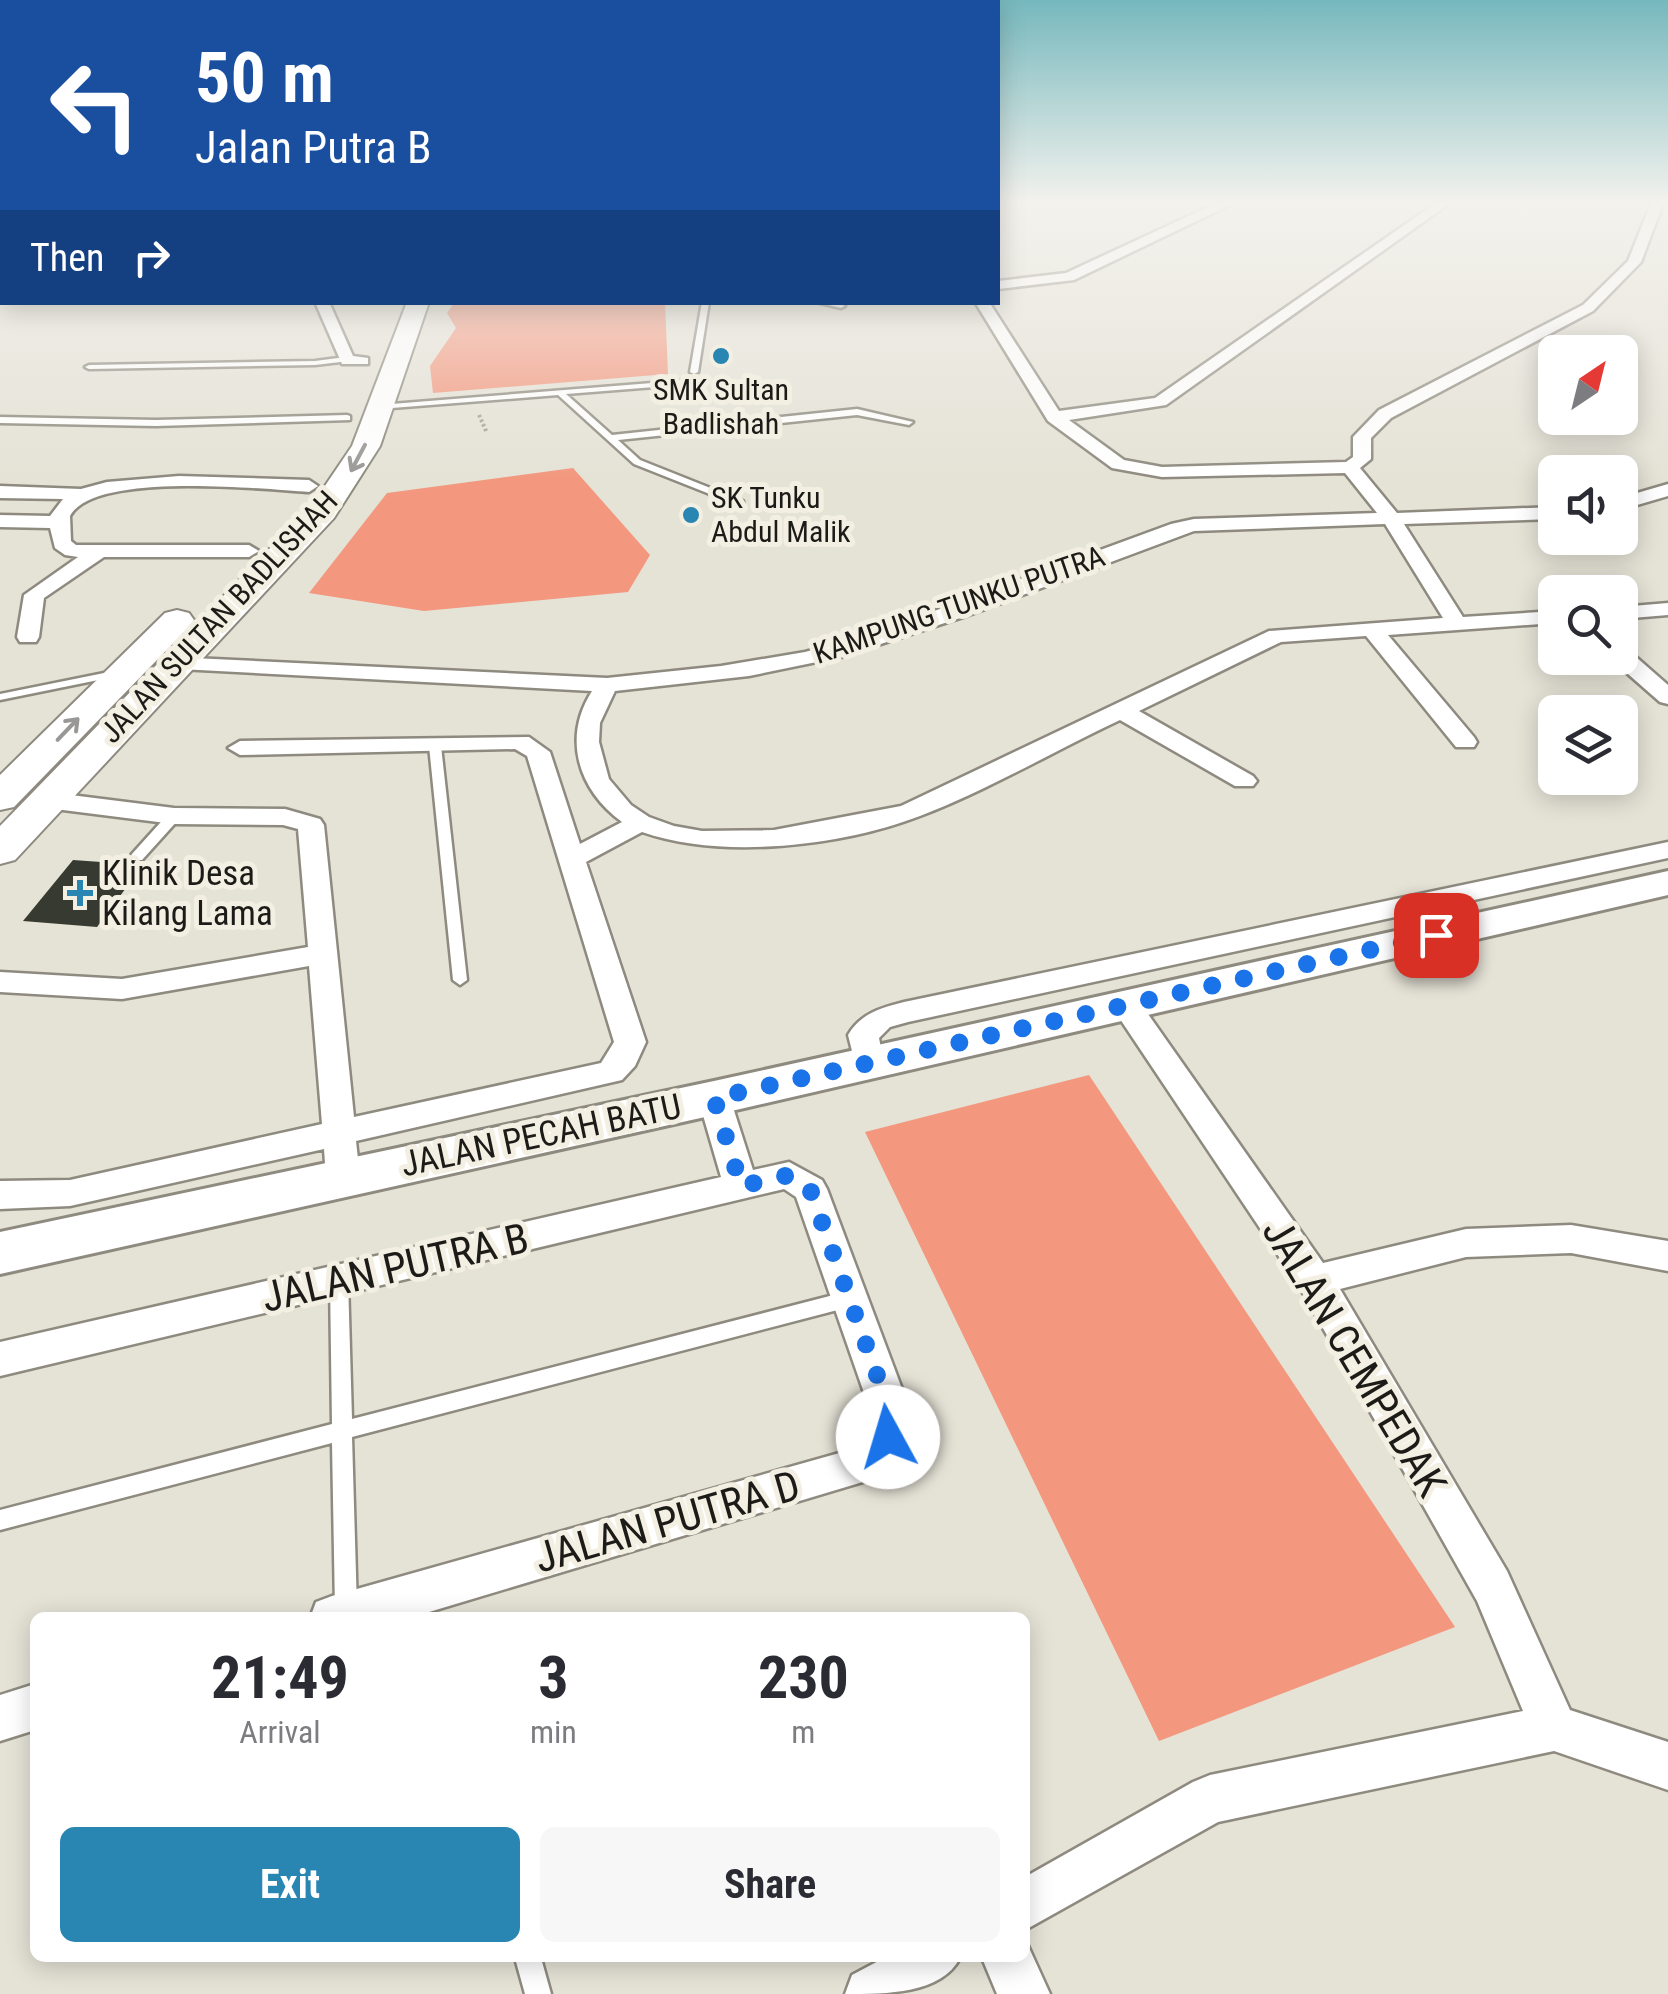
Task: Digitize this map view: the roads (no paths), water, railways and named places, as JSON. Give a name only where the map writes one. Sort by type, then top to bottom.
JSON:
[{"type":"main road","name":"JALAN SULTAN BADLISHAH","points":[[0,851],[336,496],[372,433],[398,348],[417,305]]},
{"type":"main road","name":"JALAN SULTAN BADLISHAH","points":[[0,798],[122,673],[250,551],[309,486],[339,444],[362,351]]},
{"type":"street","points":[[1054,417],[1160,402],[1315,294]]},
{"type":"street","points":[[984,305],[1054,417],[1118,464],[1162,472],[1350,467],[1362,459],[1362,437],[1385,414],[1588,308],[1602,294]]},
{"type":"street","points":[[324,305],[362,351]]},
{"type":"street","points":[[1350,467],[1391,518],[1456,622]]},
{"type":"street","points":[[0,492],[78,494],[164,481],[309,486]]},
{"type":"street","points":[[1638,499],[1668,490]]},
{"type":"street","points":[[78,494],[62,508],[58,522],[62,544],[72,551],[250,551]]},
{"type":"street","name":"KAMPUNG TUNKU PUTRA","points":[[180,662],[607,685],[752,669],[834,652],[1183,528],[1538,514]]},
{"type":"street","points":[[0,521],[58,522]]},
{"type":"street","points":[[28,637],[34,596],[96,554]]},
{"type":"street","points":[[1638,611],[1668,609]]},
{"type":"street","points":[[607,685],[594,702],[588,722],[590,767],[598,788],[610,802],[661,833],[734,841],[874,821],[910,811],[1277,636],[1538,618]]},
{"type":"street","points":[[1371,628],[1464,742]]},
{"type":"street","points":[[1638,670],[1668,697]]},
{"type":"street","points":[[1124,712],[1244,781]]},
{"type":"street","points":[[0,1195],[70,1193],[341,1156],[611,1072],[624,1058],[630,1042],[538,752],[520,742],[240,748]]},
{"type":"street","points":[[47,800],[174,816],[286,817],[311,825],[341,1156]]},
{"type":"street","points":[[571,858],[640,823]]},
{"type":"street","points":[[868,1062],[863,1035],[879,1020],[904,1012],[1668,850]]},
{"type":"street","name":"JALAN PECAH BATU","points":[[0,1253],[341,1156],[714,1098],[1668,884]]},
{"type":"street","points":[[0,982],[122,989],[320,955]]},
{"type":"street","name":"JALAN CEMPEDAK","points":[[1126,1004],[1314,1280],[1492,1586],[1554,1728]]},
{"type":"street","points":[[714,1098],[741,1186]]},
{"type":"street","name":"JALAN PUTRA B","points":[[0,1358],[789,1175]]},
{"type":"street","name":"JALAN PUTRA D","points":[[349,1612],[862,1465],[888,1437],[891,1414],[810,1189],[789,1175]]},
{"type":"street","points":[[1314,1280],[1466,1244],[1572,1240],[1668,1256]]},
{"type":"street","points":[[0,1718],[30,1709]]},
{"type":"street","points":[[1030,1902],[1210,1799],[1554,1728],[1668,1766]]},
{"type":"street","points":[[873,1994],[927,1962]]},
{"type":"street","points":[[1010,1962],[1024,1994]]},
{"type":"lane","points":[[694,372],[705,305]]},
{"type":"lane","points":[[836,305],[841,306]]},
{"type":"lane","points":[[90,367],[316,364],[362,351]]},
{"type":"lane","points":[[380,408],[702,382]]},
{"type":"lane","points":[[560,393],[637,462],[740,503]]},
{"type":"lane","points":[[612,438],[856,412],[909,422]]},
{"type":"lane","points":[[0,420],[156,423],[193,419],[347,418]]},
{"type":"lane","points":[[0,697],[122,673]]},
{"type":"lane","points":[[435,746],[460,980]]},
{"type":"lane","points":[[136,856],[174,816]]},
{"type":"lane","points":[[339,1280],[343,1430],[339,1612]]},
{"type":"lane","points":[[0,1520],[850,1299]]},
{"type":"lane","points":[[529,1962],[538,1994]]},
{"type":"place","name":"SMK Sultan Badlishah","points":[[721,356]]},
{"type":"place","name":"SK Tunku Abdul Malik","points":[[691,515]]},
{"type":"place","name":"Klinik Desa Kilang Lama","points":[[80,893]]}]
